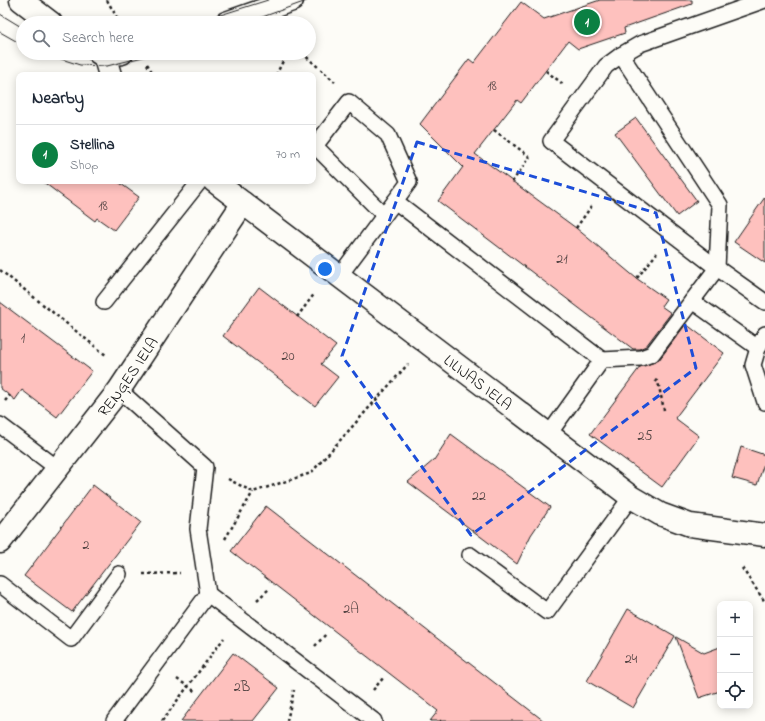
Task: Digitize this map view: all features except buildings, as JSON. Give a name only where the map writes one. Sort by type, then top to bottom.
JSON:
[{"type":"street","points":[[237,16],[251,7],[292,0]]},
{"type":"street","name":"LILIJAS IELA","points":[[218,184],[631,497],[660,514],[690,525],[765,535]]},
{"type":"street","name":"REŅĢES IELA","points":[[0,542],[124,382],[243,203]]},
{"type":"lane","points":[[765,0],[640,44],[621,55],[606,66],[551,141],[717,268],[765,302]]},
{"type":"lane","points":[[395,202],[602,360],[641,358],[652,354],[717,268],[720,205],[621,55]]},
{"type":"lane","points":[[316,145],[349,102],[388,136],[409,182],[340,276]]},
{"type":"lane","points":[[316,147],[384,215]]},
{"type":"lane","points":[[104,302],[198,184]]},
{"type":"lane","points":[[692,301],[758,348]]},
{"type":"lane","points":[[765,334],[758,348],[753,365],[765,402]]},
{"type":"lane","points":[[549,434],[602,360]]},
{"type":"lane","points":[[114,721],[208,594],[198,529],[205,467],[124,382]]},
{"type":"lane","points":[[0,425],[57,468]]},
{"type":"lane","points":[[470,555],[547,612],[631,497]]},
{"type":"lane","points":[[0,584],[71,638],[119,574]]},
{"type":"lane","points":[[208,594],[374,721]]},
{"type":"path","points":[[107,0],[116,16]]},
{"type":"path","points":[[278,72],[284,60]]},
{"type":"path","points":[[310,60],[338,85],[349,102]]},
{"type":"path","points":[[150,68],[152,72]]},
{"type":"path","points":[[494,130],[530,157]]},
{"type":"path","points":[[512,182],[530,157],[551,141]]},
{"type":"path","points":[[576,228],[594,203]]},
{"type":"path","points":[[636,278],[660,249]]},
{"type":"path","points":[[0,270],[124,382]]},
{"type":"path","points":[[297,316],[315,292]]},
{"type":"path","points":[[119,574],[205,573],[253,492],[311,473],[409,362]]},
{"type":"path","points":[[658,382],[664,410]]},
{"type":"path","points":[[205,467],[253,492]]},
{"type":"path","points":[[742,568],[765,602]]},
{"type":"path","points":[[162,721],[240,617]]},
{"type":"highlighted area","points":[[417,142],[656,213],[696,368],[471,535],[342,356]]},
{"type":"tram line","points":[[217,16],[268,0]]},
{"type":"tram line","points":[[265,16],[309,0]]},
{"type":"tram line","points":[[0,14],[16,24]]},
{"type":"tram line","points":[[0,32],[16,41]]},
{"type":"tram line","points":[[65,60],[80,65],[107,66],[131,60]]},
{"type":"place","name":"Stellina","points":[[587,22]]}]
